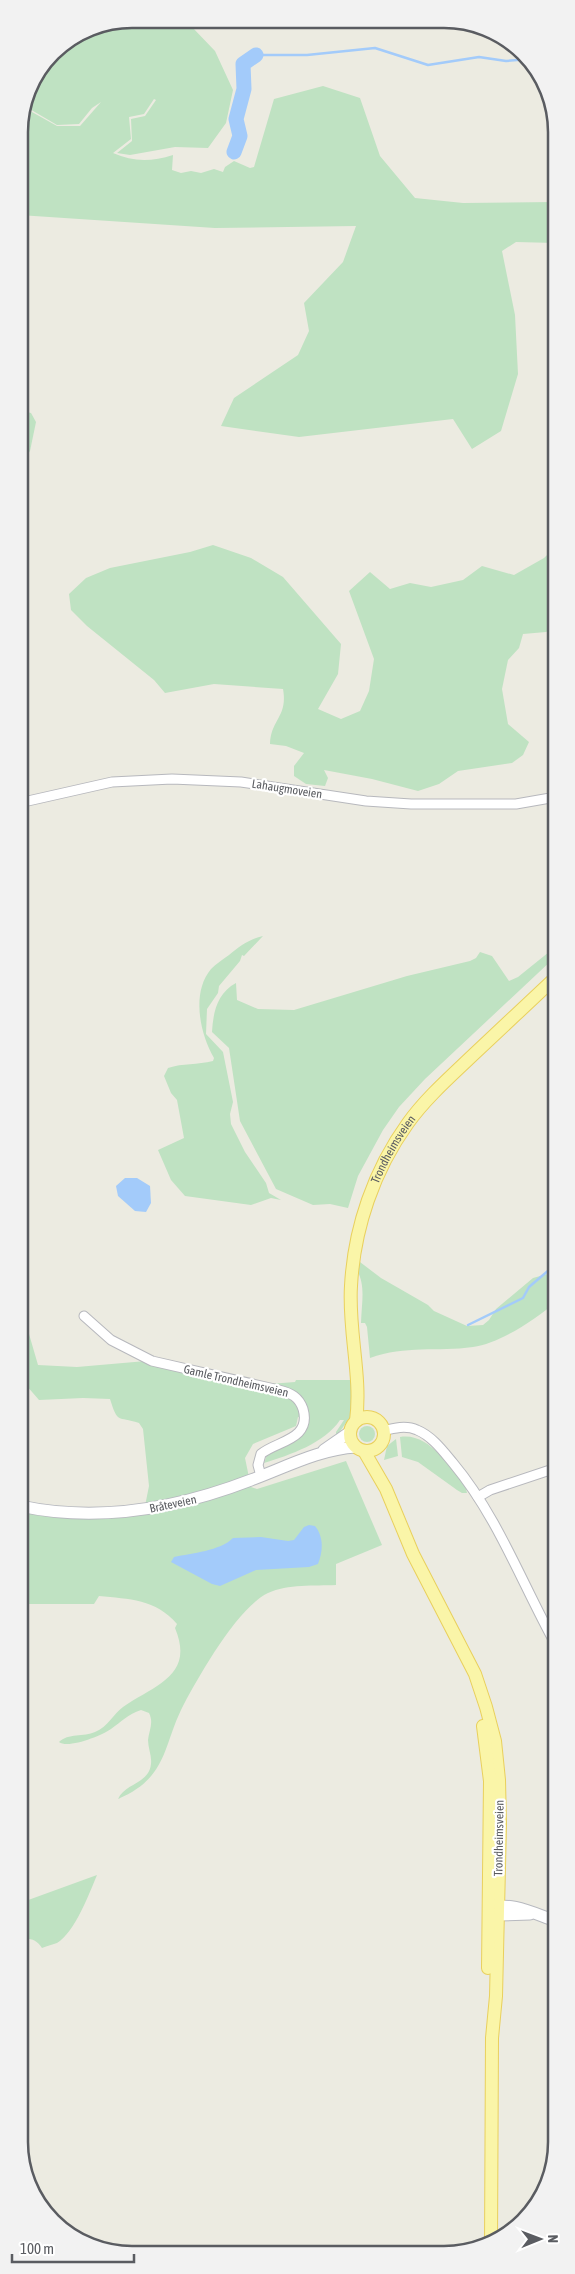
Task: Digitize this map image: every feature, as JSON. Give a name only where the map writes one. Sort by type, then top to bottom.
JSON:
[{"type":"main road","name":"Trondheimsveien","points":[[353,1426],[358,1378],[351,1315],[352,1271],[361,1225],[381,1169],[404,1128],[426,1101],[548,985]]},
{"type":"main road","name":"Trondheimsveien","points":[[358,1378],[372,1418]]},
{"type":"main road","points":[[362,1418],[372,1418],[379,1423],[383,1431],[382,1441],[378,1447],[360,1449],[351,1440],[353,1426],[362,1418]]},
{"type":"main road","name":"Bråteveien","points":[[319,1454],[353,1426]]},
{"type":"main road","name":"Trondheimsveien","points":[[378,1447],[386,1489]]},
{"type":"main road","name":"Trondheimsveien","points":[[360,1449],[386,1489],[414,1554],[478,1684],[495,1741],[500,1799],[494,1910],[490,2236]]},
{"type":"main road","name":"Bråteveien","points":[[28,1507],[64,1513],[135,1511],[189,1501],[319,1454],[360,1449]]},
{"type":"main road","points":[[494,1910],[532,1914],[547,1918]]},
{"type":"street","name":"Lahaugmoveien","points":[[28,801],[112,782],[172,779],[241,782],[352,799],[394,803],[507,804],[548,798]]},
{"type":"street","name":"Gamle Trondheimsveien","points":[[84,1316],[111,1340],[152,1361],[279,1390],[296,1397],[303,1412],[301,1428],[290,1440],[261,1454],[258,1465],[261,1476]]},
{"type":"street","points":[[383,1431],[404,1428],[424,1434],[446,1455],[468,1481],[547,1628]]},
{"type":"street","points":[[478,1497],[490,1490],[547,1471]]},
{"type":"green space","points":[[125,28],[193,28],[215,51],[233,90],[226,123],[208,148],[175,147],[130,155],[117,153],[132,141],[131,119],[145,116],[156,100],[154,99],[144,114],[129,117],[131,139],[113,153],[142,160],[173,155],[172,170],[181,173],[191,171],[201,173],[214,169],[223,172],[225,167],[234,161],[250,168],[254,167],[274,99],[323,86],[360,98],[380,156],[415,198],[463,203],[548,202],[548,243],[516,242],[502,251],[515,315],[518,374],[501,431],[472,449],[453,419],[299,437],[221,426],[234,398],[298,355],[309,331],[304,303],[343,262],[356,226],[215,228],[28,216],[28,118],[30,111],[57,126],[80,126],[101,102],[92,108],[79,124],[57,125],[30,109],[35,92],[49,68],[63,53],[79,41],[109,30]]},
{"type":"green space","points":[[28,412],[31,413],[36,422],[28,454]]},
{"type":"green space","points":[[213,545],[251,558],[283,577],[341,644],[338,674],[318,709],[341,719],[360,711],[369,691],[374,659],[349,591],[370,572],[390,589],[410,583],[431,587],[463,580],[482,566],[514,575],[548,554],[548,631],[523,634],[519,648],[508,660],[502,689],[508,724],[529,742],[523,755],[512,763],[458,771],[439,784],[418,791],[372,779],[324,770],[328,778],[325,786],[306,784],[294,776],[294,766],[304,753],[286,746],[270,744],[273,729],[283,706],[283,689],[214,684],[165,693],[154,680],[87,626],[71,610],[69,594],[86,578],[110,568],[190,552]]},
{"type":"green space","points":[[263,936],[244,956],[242,955],[240,961],[219,986],[218,993],[207,1009],[206,1034],[223,1052],[233,1102],[230,1114],[231,1124],[245,1152],[266,1183],[269,1193],[281,1200],[271,1198],[251,1205],[185,1196],[171,1180],[158,1150],[184,1138],[177,1100],[171,1093],[164,1076],[168,1068],[213,1061],[214,1058],[205,1037],[200,1014],[199,1001],[205,979],[213,967],[237,949],[249,941]]},
{"type":"green space","points":[[480,952],[492,956],[509,981],[518,977],[548,953],[548,964],[425,1079],[399,1107],[383,1130],[358,1176],[348,1208],[330,1204],[313,1205],[276,1189],[240,1121],[229,1048],[212,1032],[217,1004],[224,992],[236,983],[237,1000],[258,1009],[294,1010],[407,976],[476,958]]},
{"type":"green space","points":[[356,1259],[381,1278],[428,1305],[434,1311],[467,1326],[483,1325],[489,1320],[496,1309],[533,1278],[547,1274],[547,1309],[517,1330],[483,1345],[396,1352],[370,1358],[367,1327],[365,1323],[361,1323],[361,1282],[351,1260]]},
{"type":"green space","points":[[28,1330],[38,1365],[77,1367],[146,1361],[269,1384],[295,1382],[296,1380],[356,1380],[359,1421],[348,1420],[336,1437],[336,1432],[344,1420],[340,1420],[316,1442],[296,1452],[264,1463],[267,1455],[284,1446],[306,1418],[298,1417],[296,1426],[253,1444],[245,1458],[251,1487],[257,1489],[346,1461],[382,1545],[336,1564],[336,1585],[301,1586],[276,1590],[256,1601],[244,1612],[221,1642],[191,1691],[177,1719],[162,1759],[155,1770],[147,1781],[118,1799],[126,1790],[142,1780],[149,1771],[151,1761],[148,1740],[151,1723],[149,1713],[141,1710],[136,1712],[106,1732],[85,1741],[70,1744],[59,1742],[67,1737],[100,1730],[123,1707],[159,1685],[168,1677],[176,1668],[180,1658],[180,1644],[175,1628],[177,1624],[169,1616],[151,1605],[121,1598],[99,1596],[94,1604],[28,1604],[28,1508],[39,1511],[145,1506],[149,1486],[143,1429],[139,1423],[119,1418],[110,1399],[39,1400],[28,1387]]},
{"type":"green space","points":[[364,1426],[370,1426],[375,1431],[373,1440],[364,1442],[359,1437],[359,1431]]},
{"type":"green space","points":[[400,1437],[410,1437],[429,1445],[465,1485],[467,1493],[457,1490],[418,1462],[402,1457]]},
{"type":"green space","points":[[396,1439],[398,1456],[384,1460],[387,1446]]},
{"type":"green space","points":[[97,1875],[81,1912],[64,1938],[57,1943],[42,1948],[38,1943],[28,1939],[28,1900]]},
{"type":"water","points":[[125,1178],[137,1178],[150,1186],[151,1203],[146,1212],[135,1211],[118,1196],[116,1186]]},
{"type":"water","points":[[309,1525],[315,1526],[318,1530],[322,1544],[318,1564],[309,1567],[256,1570],[220,1586],[212,1584],[171,1562],[174,1557],[213,1549],[233,1538],[261,1537],[288,1541],[294,1540],[304,1527]]},
{"type":"waterway","points":[[256,55],[307,55],[375,48],[428,65],[479,57],[506,61],[519,60]]},
{"type":"waterway","points":[[234,152],[240,136],[236,119],[244,89],[243,64],[256,55]]},
{"type":"waterway","points":[[468,1325],[523,1298],[529,1287],[547,1271]]}]
